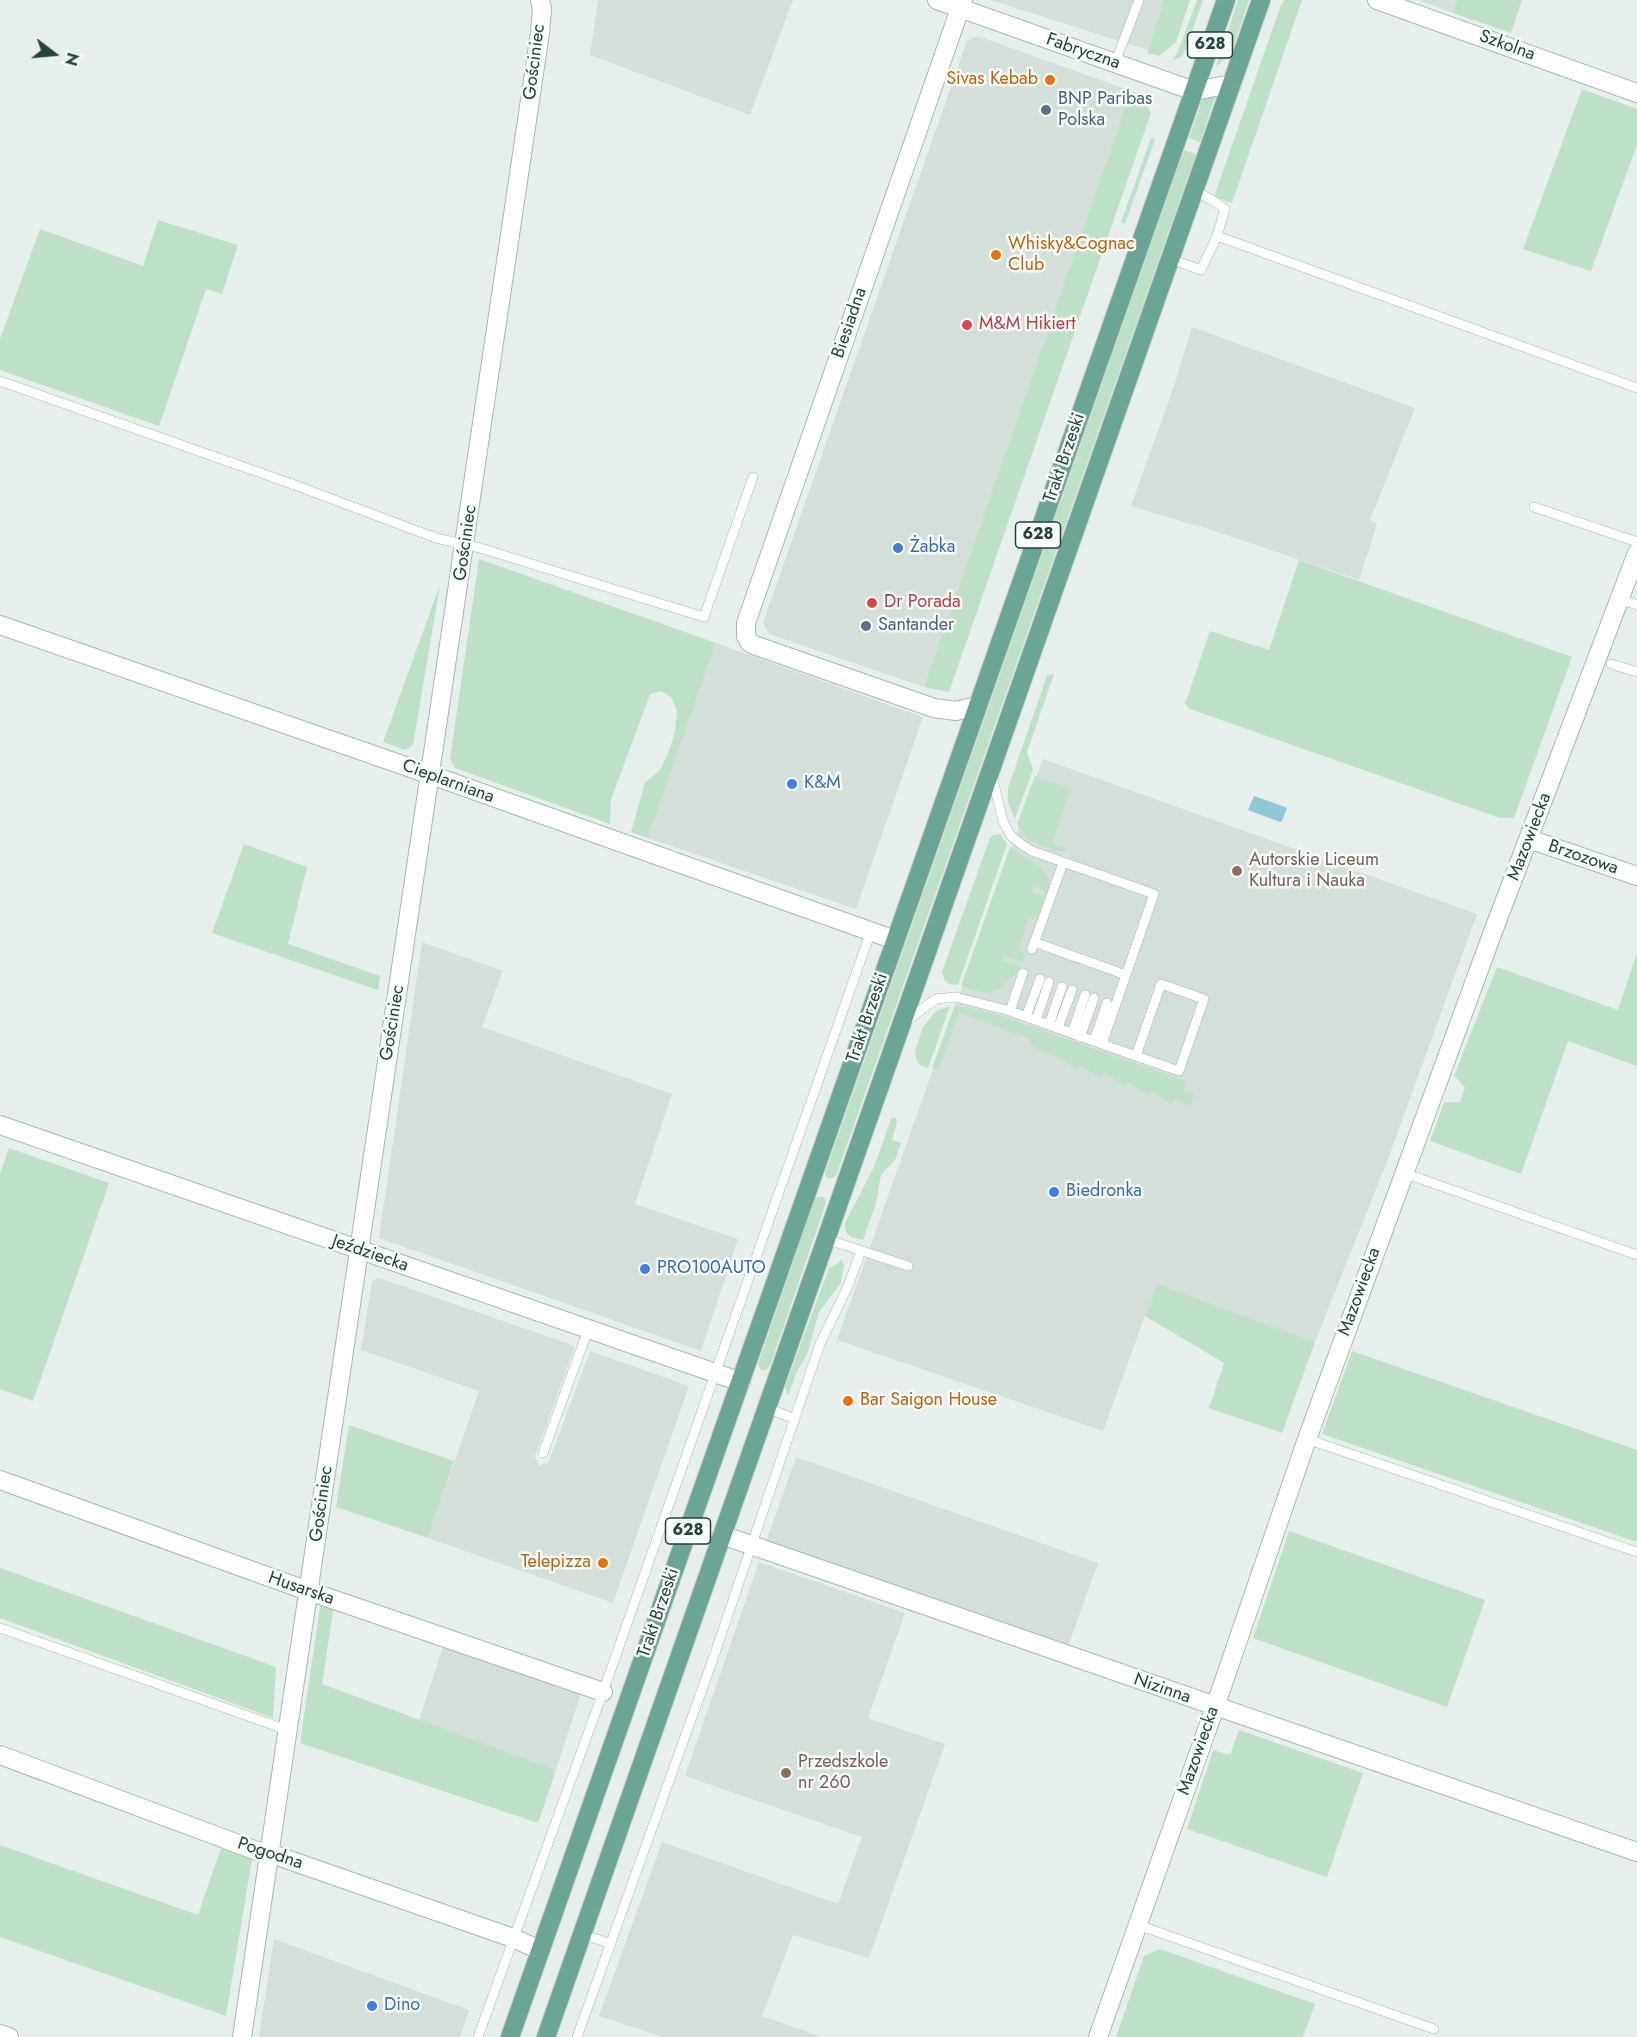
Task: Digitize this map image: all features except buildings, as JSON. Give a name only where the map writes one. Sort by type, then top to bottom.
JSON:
[{"type":"main road","name":"Trakt Brzeski","points":[[510,2037],[1226,0]]},
{"type":"main road","name":"Trakt Brzeski","points":[[546,2037],[1261,0]]},
{"type":"street","name":"Fabryczna","points":[[937,0],[961,4],[1194,91],[1232,84]]},
{"type":"street","name":"Szkolna","points":[[1377,0],[1637,93]]},
{"type":"street","name":"Gościniec","points":[[242,2037],[431,775],[540,33],[542,3]]},
{"type":"street","name":"Biesiadna","points":[[961,4],[746,623],[749,642],[754,645],[945,711],[978,706]]},
{"type":"street","name":"Mazowiecka","points":[[1098,2037],[1307,1439],[1404,1173],[1529,839],[1628,602],[1637,553]]},
{"type":"street","name":"Cieplarniana","points":[[0,625],[895,940]]},
{"type":"street","name":"Brzozowa","points":[[1529,839],[1637,876]]},
{"type":"street","name":"Jeździecka","points":[[0,1125],[741,1382]]},
{"type":"street","name":"Husarska","points":[[0,1480],[309,1592],[603,1692]]},
{"type":"street","name":"Nizinna","points":[[722,1535],[1637,1852]]},
{"type":"street","name":"Pogodna","points":[[0,1755],[257,1851],[269,1853],[513,1938],[540,1950]]},
{"type":"street","points":[[0,2034],[9,2037]]},
{"type":"lane","points":[[1115,63],[1136,3]]},
{"type":"lane","points":[[1171,259],[1201,270],[1217,236],[1225,209],[1194,191]]},
{"type":"lane","points":[[1217,236],[1637,388]]},
{"type":"lane","points":[[0,381],[292,484],[436,538],[465,544],[704,616],[753,477]]},
{"type":"lane","points":[[1534,507],[1637,542]]},
{"type":"lane","points":[[1611,664],[1637,672]]},
{"type":"lane","points":[[991,770],[1003,821],[1011,836],[1032,851],[1154,894],[1120,975],[1098,1043]]},
{"type":"lane","points":[[1063,863],[1033,945],[1120,975]]},
{"type":"lane","points":[[478,2037],[603,1692],[871,932]]},
{"type":"lane","points":[[1010,1011],[1023,973]]},
{"type":"lane","points":[[1031,1018],[1045,981]]},
{"type":"lane","points":[[902,1024],[928,1004],[945,997],[955,997],[1010,1011],[1098,1043],[1179,1071],[1204,999],[1161,984],[1136,1056]]},
{"type":"lane","points":[[1053,1027],[1067,989]]},
{"type":"lane","points":[[1076,1035],[1090,997]]},
{"type":"lane","points":[[1098,1043],[1107,1003]]},
{"type":"lane","points":[[1404,1173],[1637,1255]]},
{"type":"lane","points":[[826,1239],[908,1266]]},
{"type":"lane","points":[[577,2037],[752,1546],[820,1344],[848,1286],[861,1251]]},
{"type":"lane","points":[[543,1453],[588,1330]]},
{"type":"lane","points":[[767,1408],[795,1419]]},
{"type":"lane","points":[[1307,1439],[1637,1552]]},
{"type":"lane","points":[[0,1628],[288,1732]]},
{"type":"lane","points":[[1138,1925],[1434,2030]]},
{"type":"lane","points":[[582,1934],[611,1944]]},
{"type":"shaded area","points":[[598,0],[793,0],[750,115],[590,55]]},
{"type":"shaded area","points":[[990,0],[1164,0],[1148,50]]},
{"type":"shaded area","points":[[1418,0],[1457,0],[1453,13]]},
{"type":"shaded area","points":[[978,36],[1131,91],[924,687],[769,634],[763,623],[967,41]]},
{"type":"shaded area","points":[[1192,327],[1415,408],[1370,520],[1377,524],[1359,580],[1194,524],[1131,506],[1174,386]]},
{"type":"shaded area","points":[[716,643],[923,717],[856,909],[648,838]]},
{"type":"shaded area","points":[[1043,759],[1477,914],[1388,1159],[1315,1342],[1158,1284],[1103,1431],[837,1340]]},
{"type":"shaded area","points":[[422,942],[503,971],[482,1027],[672,1094],[635,1204],[738,1239],[701,1351],[379,1238]]},
{"type":"shaded area","points":[[379,1278],[575,1346],[535,1456],[539,1466],[549,1461],[590,1351],[689,1386],[613,1603],[428,1538],[479,1391],[361,1350],[372,1281]]},
{"type":"shaded area","points":[[796,1457],[1098,1563],[1068,1646],[766,1542]]},
{"type":"shaded area","points":[[759,1562],[905,1613],[868,1718],[945,1744],[869,1958],[793,1935],[762,2016],[822,2037],[663,2037],[599,2016],[662,1842],[838,1904],[862,1837],[685,1776]]},
{"type":"shaded area","points":[[444,1644],[581,1693],[556,1770],[419,1720]]},
{"type":"shaded area","points":[[274,1939],[469,2010],[460,2037],[259,2037]]},
{"type":"green space","points":[[1164,0],[1190,0],[1176,42],[1159,56],[1148,53],[1148,50]]},
{"type":"green space","points":[[1197,0],[1203,0],[1186,48],[1182,56],[1173,61],[1180,46]]},
{"type":"green space","points":[[1238,0],[1249,0],[1232,51],[1216,67]]},
{"type":"green space","points":[[1284,0],[1302,0],[1232,203],[1214,197]]},
{"type":"green space","points":[[1457,0],[1522,0],[1511,33],[1453,13]]},
{"type":"green space","points":[[1582,89],[1637,109],[1637,145],[1591,271],[1523,249]]},
{"type":"green space","points":[[1131,91],[1140,94],[1151,113],[949,692],[924,687]]},
{"type":"green space","points":[[1217,91],[1200,142],[1189,138],[1205,92]]},
{"type":"green space","points":[[1151,138],[1155,139],[1125,224],[1121,222]]},
{"type":"green space","points":[[1184,150],[1196,154],[836,1176],[830,1179],[825,1173]]},
{"type":"green space","points":[[158,220],[238,245],[222,294],[206,289],[159,426],[0,370],[0,339],[40,229],[143,266]]},
{"type":"green space","points":[[479,559],[716,643],[648,838],[631,832],[645,783],[660,770],[668,754],[675,732],[677,712],[672,698],[661,691],[650,694],[611,800],[610,824],[455,768],[450,759]]},
{"type":"green space","points":[[1299,560],[1572,657],[1514,818],[1500,818],[1190,709],[1185,704],[1210,631],[1269,650]]},
{"type":"green space","points":[[440,585],[413,745],[405,750],[383,742]]},
{"type":"green space","points":[[1054,674],[1027,752],[1033,769],[1015,819],[1008,803],[1008,788],[1047,676]]},
{"type":"green space","points":[[1035,776],[1071,789],[1052,843],[1066,848],[1063,851],[1056,851],[1031,841],[1025,837],[1017,824]]},
{"type":"green space","points":[[1000,834],[1007,844],[958,985],[949,984],[945,981],[942,972],[990,838]]},
{"type":"green space","points":[[244,844],[307,867],[288,944],[380,976],[378,990],[212,933]]},
{"type":"green space","points":[[1010,847],[1043,869],[1049,880],[1049,887],[1046,895],[1044,890],[1034,886],[1033,893],[1045,897],[1037,920],[1029,918],[1019,950],[1025,953],[1022,963],[1003,955],[1002,961],[1020,966],[1019,971],[999,989],[988,993],[981,992],[961,986]]},
{"type":"green space","points":[[1637,953],[1637,1066],[1568,1041],[1521,1174],[1430,1141],[1444,1102],[1460,1102],[1465,1087],[1454,1076],[1497,967],[1618,1010]]},
{"type":"green space","points":[[955,1005],[998,1015],[1186,1081],[1184,1091],[1194,1094],[1191,1106],[1175,1099],[1171,1104],[1151,1091],[1148,1095],[1128,1082],[1125,1086],[1105,1073],[1101,1078],[1080,1065],[1077,1069],[1057,1057],[1030,1046],[1031,1039],[959,1013],[938,1071],[932,1068]]},
{"type":"green space","points":[[950,1006],[928,1068],[920,1065],[917,1062],[915,1051],[923,1027],[936,1011]]},
{"type":"green space","points":[[896,1118],[897,1123],[892,1140],[901,1143],[895,1160],[881,1175],[876,1203],[863,1240],[851,1237],[846,1232],[845,1223],[874,1167],[891,1119]]},
{"type":"green space","points":[[9,1148],[109,1183],[33,1401],[0,1389],[0,1174]]},
{"type":"green space","points":[[824,1197],[826,1203],[770,1366],[766,1370],[761,1370],[758,1364],[815,1199]]},
{"type":"green space","points":[[841,1259],[844,1265],[841,1283],[819,1312],[807,1355],[797,1371],[788,1396],[785,1387],[829,1268],[839,1263]]},
{"type":"green space","points":[[1158,1284],[1315,1342],[1282,1433],[1209,1408],[1224,1363],[1145,1316]]},
{"type":"green space","points":[[1352,1351],[1637,1450],[1637,1542],[1322,1434]]},
{"type":"green space","points":[[349,1425],[454,1461],[428,1538],[336,1507]]},
{"type":"green space","points":[[1289,1531],[1485,1600],[1447,1707],[1253,1638]]},
{"type":"green space","points":[[0,1568],[276,1667],[273,1718],[0,1618]]},
{"type":"green space","points":[[321,1601],[334,1605],[322,1684],[556,1770],[538,1823],[300,1743]]},
{"type":"green space","points":[[1239,1730],[1363,1773],[1327,1877],[1187,1829],[1213,1750],[1230,1755]]},
{"type":"green space","points":[[0,1845],[198,1915],[221,1848],[252,1859],[226,2016],[0,1937]]},
{"type":"green space","points":[[1160,1949],[1315,2004],[1303,2037],[1116,2037],[1144,1956]]},
{"type":"water","points":[[1254,796],[1287,808],[1282,821],[1248,810]]},
{"type":"place","name":"Sivas Kebab","points":[[1050,80]]},
{"type":"place","name":"BNP Paribas Polska","points":[[1046,110]]},
{"type":"place","name":"Whisky&Cognac Club","points":[[996,255]]},
{"type":"place","name":"M&M Hikiert","points":[[967,325]]},
{"type":"place","name":"Żabka","points":[[898,548]]},
{"type":"place","name":"Dr Porada","points":[[872,603]]},
{"type":"place","name":"Santander","points":[[866,626]]},
{"type":"place","name":"K&M","points":[[792,784]]},
{"type":"place","name":"Autorskie Liceum Kultura i Nauka","points":[[1237,871]]},
{"type":"place","name":"Biedronka","points":[[1054,1192]]},
{"type":"place","name":"PRO100AUTO","points":[[645,1269]]},
{"type":"place","name":"Bar Saigon House","points":[[848,1401]]},
{"type":"place","name":"Telepizza","points":[[603,1563]]},
{"type":"place","name":"Przedszkole nr 260","points":[[786,1773]]},
{"type":"place","name":"Dino","points":[[372,2006]]}]
